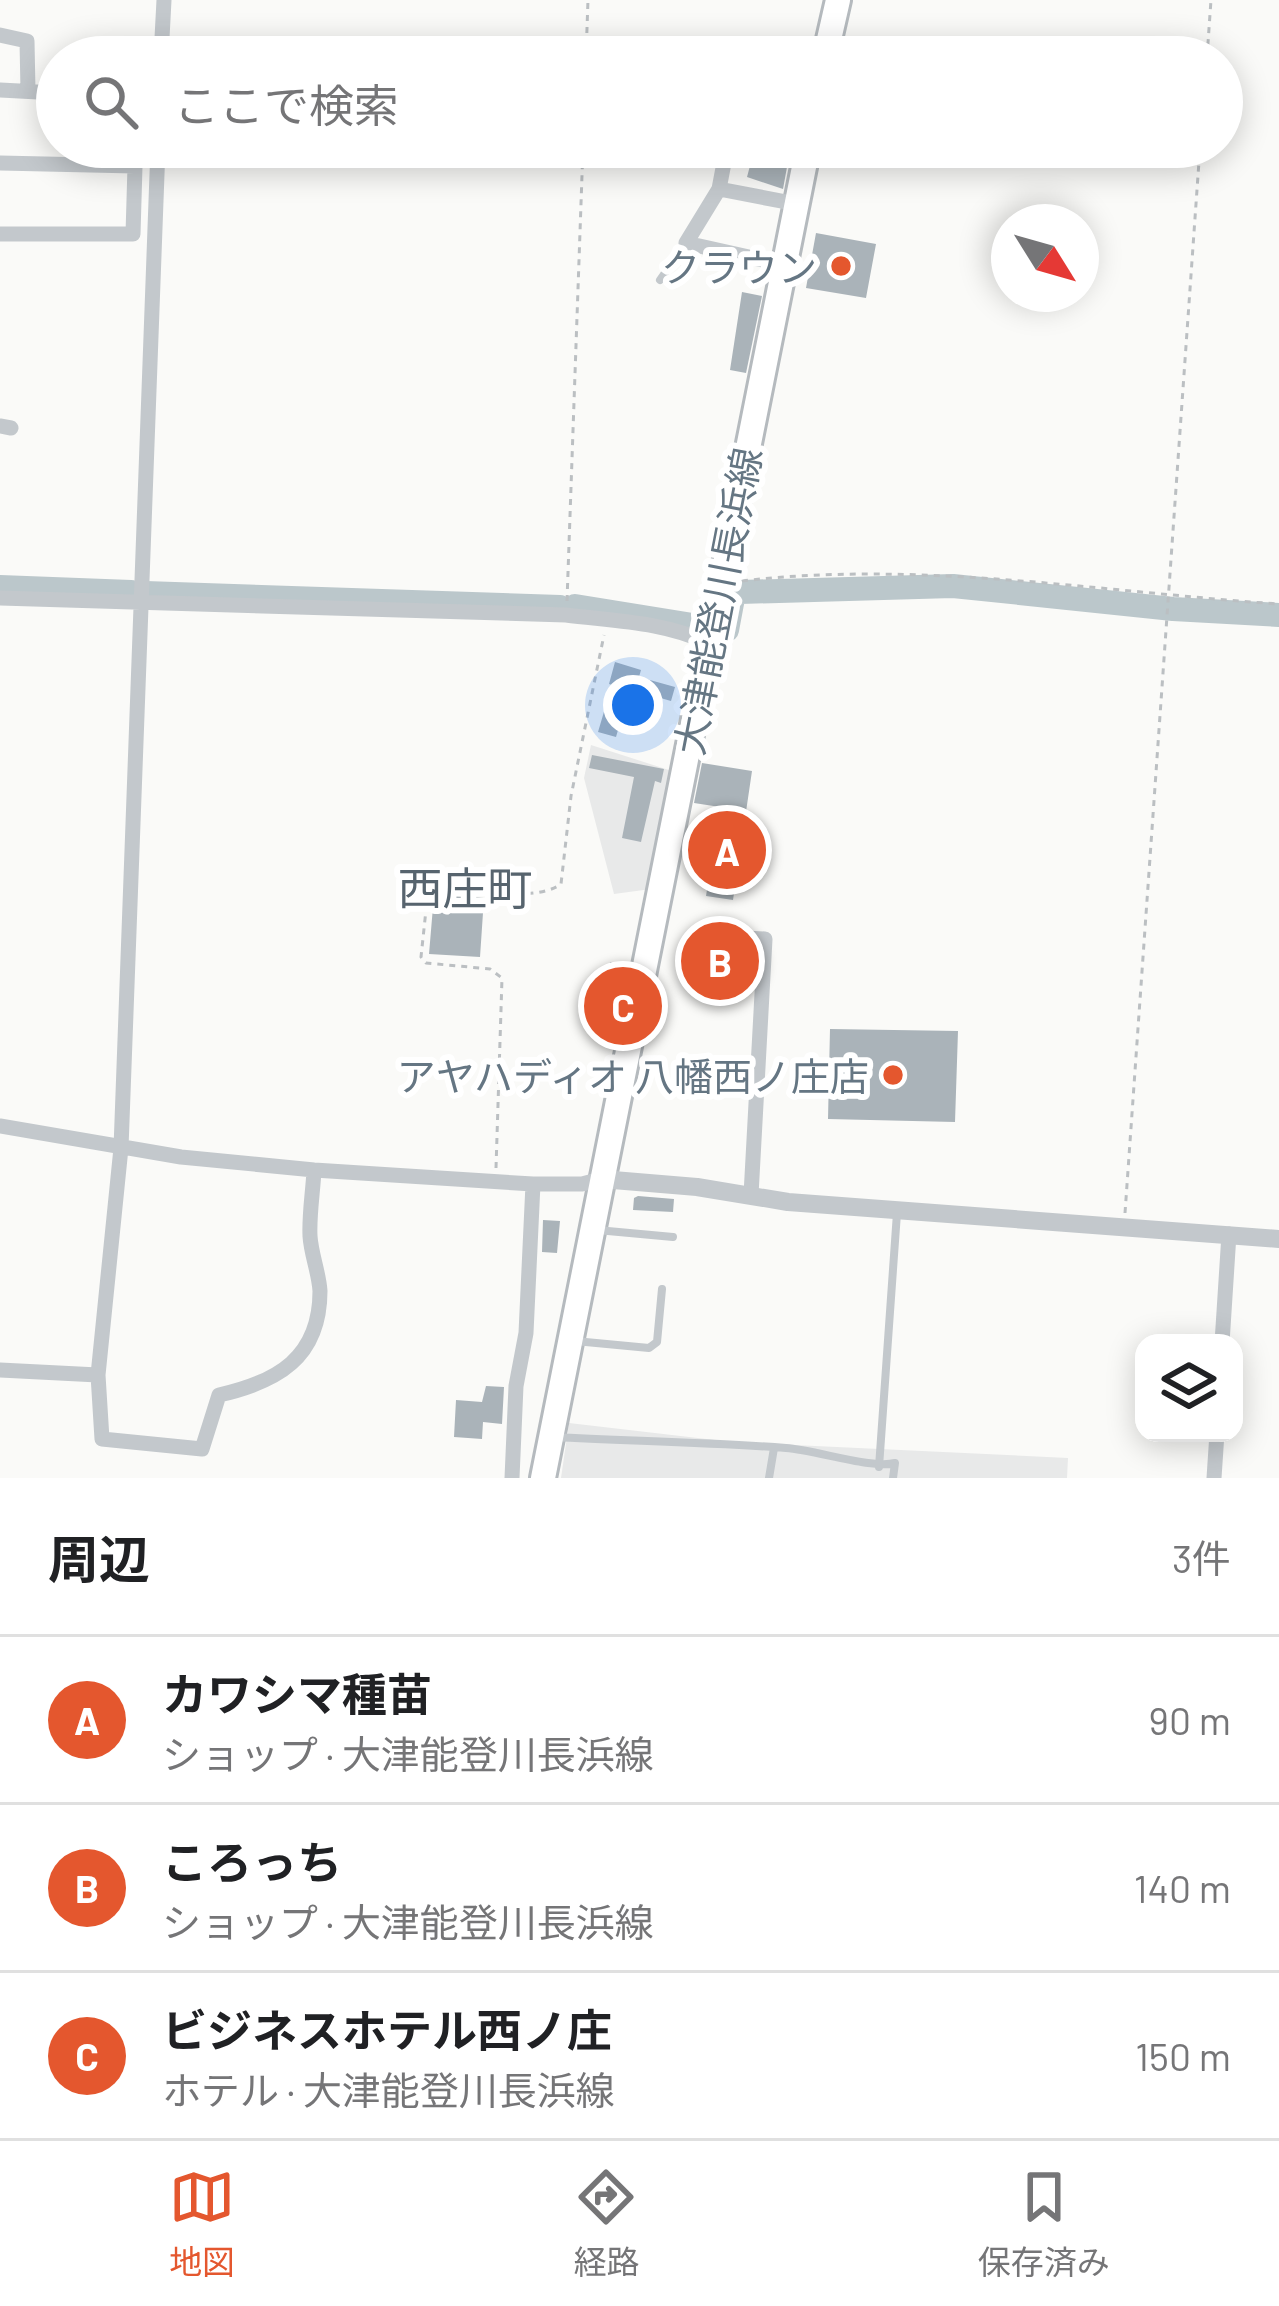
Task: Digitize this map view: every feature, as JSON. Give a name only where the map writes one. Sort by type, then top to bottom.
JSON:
[{"type":"main road","points":[[830,36],[838,0]]},
{"type":"main road","name":"大津能登川長浜線","points":[[543,1478],[804,168]]},
{"type":"street","points":[[162,36],[164,0]]},
{"type":"street","points":[[0,35],[27,40],[28,91]]},
{"type":"street","points":[[0,90],[36,92]]},
{"type":"street","points":[[0,163],[36,164]]},
{"type":"street","points":[[0,234],[133,234],[135,168]]},
{"type":"street","points":[[157,168],[121,1148],[98,1376],[102,1439],[202,1449],[219,1395],[254,1387],[289,1368],[309,1345],[320,1292],[310,1238],[314,1170]]},
{"type":"street","points":[[723,168],[719,189],[686,242],[785,265]]},
{"type":"street","points":[[719,189],[797,204]]},
{"type":"street","points":[[0,598],[566,615],[690,634],[708,643]]},
{"type":"street","points":[[727,937],[765,939],[751,1195]]},
{"type":"street","points":[[0,1126],[121,1148],[314,1170],[533,1184],[602,1179],[897,1211],[1279,1240]]},
{"type":"street","points":[[512,1478],[516,1385],[526,1333],[533,1184]]},
{"type":"street","points":[[1223,1334],[1229,1234]]},
{"type":"street","points":[[0,1370],[98,1376]]},
{"type":"street","points":[[1214,1478],[1216,1442]]},
{"type":"lane","points":[[660,280],[686,242]]},
{"type":"lane","points":[[879,1467],[897,1211]]},
{"type":"lane","points":[[592,1230],[673,1237]]},
{"type":"lane","points":[[570,1341],[649,1348],[657,1342],[662,1289]]},
{"type":"lane","points":[[550,1437],[839,1454],[879,1467],[895,1463],[893,1478]]},
{"type":"lane","points":[[769,1478],[774,1448]]},
{"type":"path","points":[[587,36],[588,0]]},
{"type":"path","points":[[1208,36],[1211,0]]},
{"type":"path","points":[[566,615],[582,168]]},
{"type":"path","points":[[1124,1227],[1198,168]]},
{"type":"path","points":[[720,584],[785,576],[963,576],[1167,600],[1279,604]]},
{"type":"path","points":[[496,1182],[502,978],[490,969],[426,963],[421,957],[428,891],[510,894],[554,890],[561,884],[571,796],[606,620]]},
{"type":"shaded area","points":[[591,745],[675,772],[651,889],[614,894],[584,778]]},
{"type":"shaded area","points":[[569,1423],[732,1442],[1068,1458],[1067,1478],[561,1478]]},
{"type":"building","points":[[749,168],[787,168],[783,189],[747,177]]},
{"type":"building","name":"クラウン","points":[[816,233],[876,244],[866,298],[806,288]]},
{"type":"building","points":[[742,292],[762,296],[746,373],[730,370]]},
{"type":"building","points":[[615,662],[641,670],[639,677],[675,687],[671,701],[650,695],[641,729],[620,723],[616,737],[598,732],[606,705],[630,712],[635,692],[609,684]]},
{"type":"building","points":[[592,755],[664,769],[661,783],[655,781],[641,842],[622,838],[634,777],[589,768]]},
{"type":"building","points":[[702,763],[752,771],[733,900],[706,896],[720,807],[694,803]]},
{"type":"building","points":[[434,895],[484,898],[480,957],[429,954]]},
{"type":"building","points":[[699,946],[744,952],[741,977],[695,971]]},
{"type":"building","points":[[610,962],[628,966],[619,1012],[601,1009]]},
{"type":"building","name":"アヤハディオ 八幡西ノ庄店","points":[[830,1029],[958,1031],[955,1122],[828,1119]]},
{"type":"building","points":[[638,1196],[674,1199],[673,1212],[633,1210]]},
{"type":"building","points":[[543,1220],[560,1221],[557,1253],[542,1252]]},
{"type":"building","points":[[486,1386],[504,1387],[502,1424],[483,1422],[482,1439],[454,1437],[456,1400],[482,1402]]},
{"type":"waterway","points":[[719,631],[727,630],[733,598],[740,592],[953,586],[1279,615]]},
{"type":"waterway","points":[[0,587],[131,592]]},
{"type":"waterway","points":[[145,593],[560,607]]},
{"type":"waterway","points":[[575,606],[705,627]]},
{"type":"place","name":"クラウン","points":[[841,266]]},
{"type":"place","name":"カワシマ種苗","points":[[727,850]]},
{"type":"place","name":"ころっち","points":[[720,961]]},
{"type":"place","name":"ビジネスホテル西ノ庄","points":[[623,1006]]},
{"type":"place","name":"アヤハディオ 八幡西ノ庄店","points":[[893,1075]]},
{"type":"district","name":"西庄町","points":[[465,887]]}]
